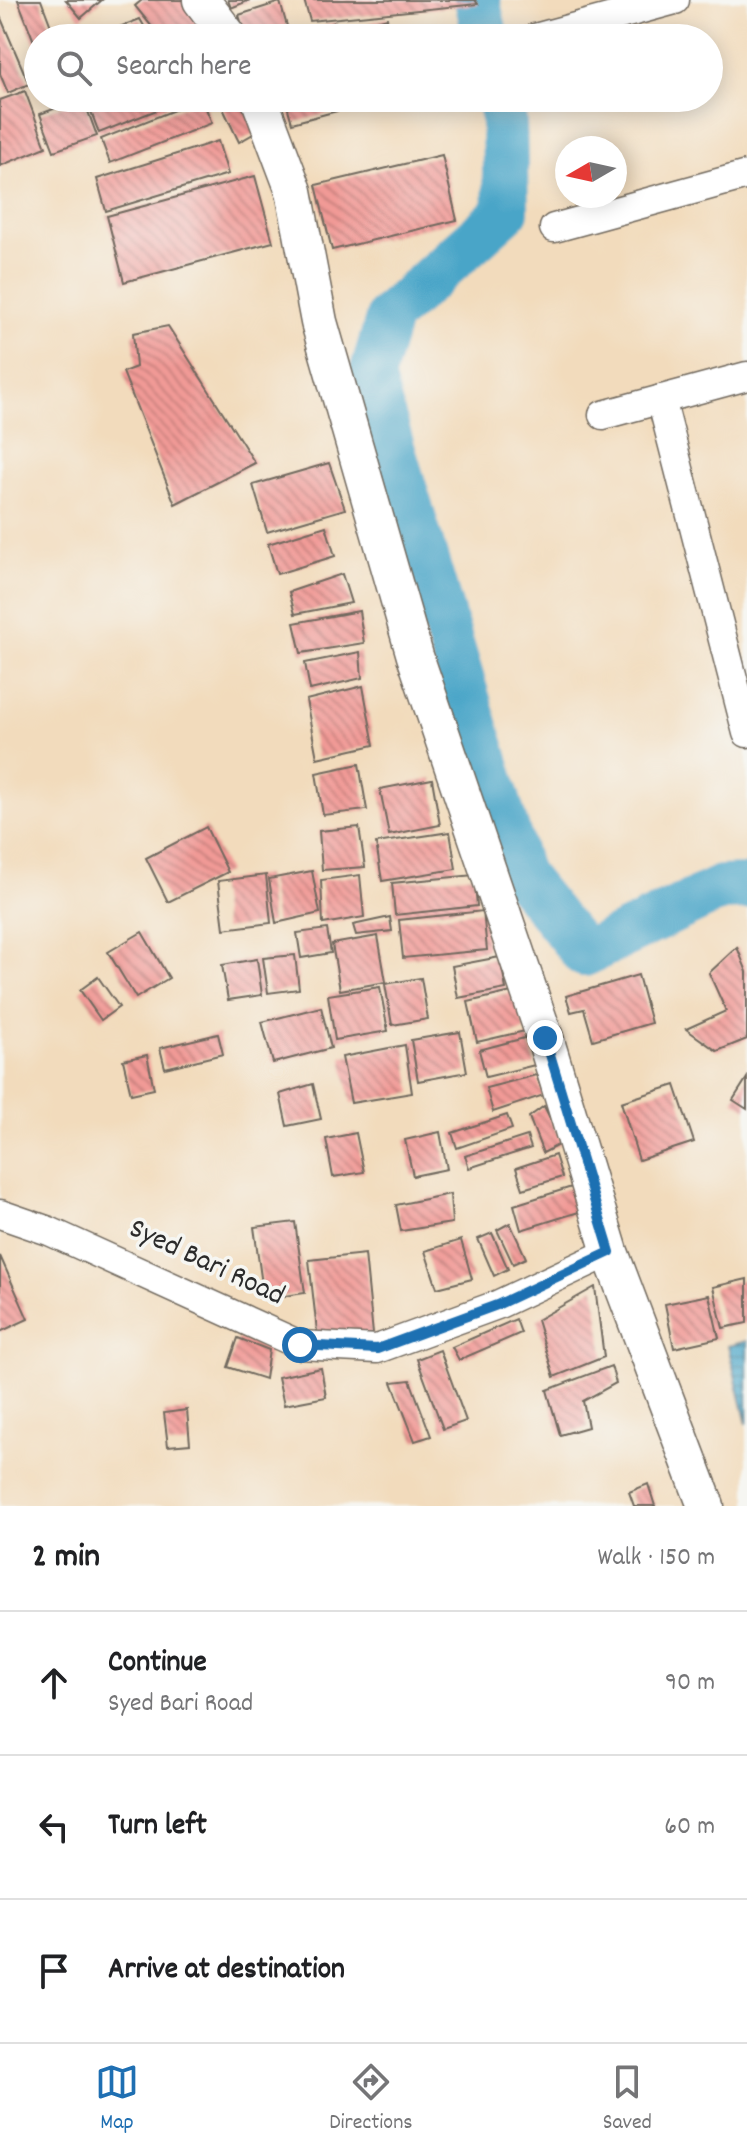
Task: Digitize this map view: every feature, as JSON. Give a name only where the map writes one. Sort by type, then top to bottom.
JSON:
[{"type":"street","points":[[201,0],[219,24]]},
{"type":"street","points":[[587,24],[675,0]]},
{"type":"street","points":[[264,112],[294,191],[319,322],[415,656],[540,1023],[610,1252],[706,1506]]},
{"type":"street","points":[[554,228],[747,175]]},
{"type":"street","points":[[603,415],[747,376]]},
{"type":"street","points":[[661,399],[747,733]]},
{"type":"street","name":"Syed Bari Road","points":[[0,1214],[49,1231],[300,1345],[377,1349],[497,1305],[610,1252]]},
{"type":"water","points":[[747,1341],[747,1424],[728,1346]]},
{"type":"building","points":[[18,0],[41,0],[50,24],[27,24]]},
{"type":"building","points":[[66,0],[102,0],[81,18]]},
{"type":"building","points":[[142,0],[184,0],[204,24],[150,24],[135,6]]},
{"type":"building","points":[[228,0],[250,0],[231,8]]},
{"type":"building","points":[[304,0],[475,0],[478,4],[310,21]]},
{"type":"building","points":[[280,2],[286,24],[242,24],[239,15]]},
{"type":"building","points":[[0,16],[24,72],[24,86],[8,93],[0,74]]},
{"type":"building","points":[[387,18],[388,24],[366,24]]},
{"type":"building","points":[[24,91],[24,112],[33,112],[46,147],[0,166],[0,100]]},
{"type":"building","points":[[88,112],[97,136],[54,151],[40,114]]},
{"type":"building","points":[[91,112],[152,112],[99,133]]},
{"type":"building","points":[[169,112],[207,112],[212,123],[110,163],[101,139]]},
{"type":"building","points":[[225,112],[252,112],[260,130],[239,142]]},
{"type":"building","points":[[289,112],[333,112],[292,123]]},
{"type":"building","points":[[218,141],[228,174],[106,211],[97,179]]},
{"type":"building","points":[[442,155],[457,220],[332,250],[316,185]]},
{"type":"building","points":[[255,176],[273,242],[124,282],[107,216]]},
{"type":"building","points":[[168,326],[255,463],[175,504],[123,372],[136,367],[133,333]]},
{"type":"building","points":[[329,463],[345,509],[267,532],[253,485]]},
{"type":"building","points":[[326,526],[335,556],[277,574],[268,544]]},
{"type":"building","points":[[342,574],[351,603],[295,614],[289,592]]},
{"type":"building","points":[[359,611],[364,643],[301,653],[294,623]]},
{"type":"building","points":[[360,652],[362,678],[310,690],[305,663]]},
{"type":"building","points":[[363,686],[374,745],[317,758],[306,700]]},
{"type":"building","points":[[359,764],[367,810],[323,815],[316,773]]},
{"type":"building","points":[[432,779],[440,825],[389,835],[380,789]]},
{"type":"building","points":[[206,827],[228,872],[168,902],[146,858]]},
{"type":"building","points":[[359,827],[365,867],[322,870],[319,831]]},
{"type":"building","points":[[450,832],[456,869],[382,881],[376,843]]},
{"type":"building","points":[[312,871],[320,913],[276,923],[269,879]]},
{"type":"building","points":[[266,875],[271,923],[224,929],[218,881]]},
{"type":"building","points":[[360,875],[364,917],[323,924],[321,880]]},
{"type":"building","points":[[474,875],[477,906],[395,915],[392,883]]},
{"type":"building","points":[[483,911],[487,950],[403,958],[399,920]]},
{"type":"building","points":[[390,917],[392,931],[356,935],[353,925]]},
{"type":"building","points":[[327,929],[331,953],[301,958],[297,933]]},
{"type":"building","points":[[142,932],[169,978],[136,998],[108,952]]},
{"type":"building","points":[[378,936],[386,982],[340,990],[332,944]]},
{"type":"building","points":[[737,947],[747,972],[747,1039],[717,1051],[686,1029],[726,1011],[709,973]]},
{"type":"building","points":[[295,955],[299,989],[268,993],[263,958]]},
{"type":"building","points":[[500,957],[506,989],[458,998],[452,966]]},
{"type":"building","points":[[257,959],[262,995],[228,1000],[222,965]]},
{"type":"building","points":[[638,975],[651,1023],[593,1040],[584,1009],[571,1012],[566,996]]},
{"type":"building","points":[[98,977],[119,1007],[101,1020],[80,990]]},
{"type":"building","points":[[421,978],[428,1019],[392,1025],[385,984]]},
{"type":"building","points":[[380,987],[388,1031],[335,1040],[328,995]]},
{"type":"building","points":[[516,991],[525,1031],[477,1042],[468,1002]]},
{"type":"building","points":[[321,1007],[331,1048],[273,1063],[262,1022]]},
{"type":"building","points":[[460,1032],[467,1072],[418,1081],[411,1040]]},
{"type":"building","points":[[218,1034],[223,1054],[165,1068],[160,1048]]},
{"type":"building","points":[[528,1037],[535,1065],[486,1077],[479,1050]]},
{"type":"building","points":[[405,1045],[412,1093],[351,1103],[342,1057]]},
{"type":"building","points":[[147,1055],[154,1089],[131,1094],[123,1060]]},
{"type":"building","points":[[536,1075],[544,1095],[493,1112],[486,1088]]},
{"type":"building","points":[[747,1078],[747,1109],[733,1100]]},
{"type":"building","points":[[313,1084],[321,1119],[287,1126],[280,1094]]},
{"type":"building","points":[[675,1085],[694,1142],[639,1160],[621,1102]]},
{"type":"building","points":[[544,1106],[562,1143],[543,1153],[529,1117]]},
{"type":"building","points":[[507,1115],[512,1129],[457,1148],[452,1133]]},
{"type":"building","points":[[440,1132],[447,1169],[413,1176],[405,1140]]},
{"type":"building","points":[[356,1133],[364,1172],[333,1177],[326,1139]]},
{"type":"building","points":[[527,1136],[531,1148],[469,1168],[465,1156]]},
{"type":"building","points":[[555,1155],[562,1177],[523,1189],[516,1168]]},
{"type":"building","points":[[575,1186],[582,1211],[521,1230],[514,1205]]},
{"type":"building","points":[[450,1194],[452,1223],[401,1231],[396,1205]]},
{"type":"building","points":[[295,1222],[305,1293],[264,1299],[254,1227]]},
{"type":"building","points":[[510,1223],[526,1258],[513,1264],[497,1230]]},
{"type":"building","points":[[492,1233],[508,1269],[494,1276],[478,1239]]},
{"type":"building","points":[[461,1240],[472,1279],[437,1288],[425,1251]]},
{"type":"building","points":[[365,1254],[373,1334],[318,1340],[309,1260]]},
{"type":"building","points":[[0,1256],[28,1319],[0,1332]]},
{"type":"building","points":[[747,1279],[747,1323],[723,1328],[713,1287]]},
{"type":"building","points":[[595,1287],[604,1357],[554,1377],[537,1320]]},
{"type":"building","points":[[709,1295],[719,1338],[674,1348],[665,1304]]},
{"type":"building","points":[[516,1319],[521,1333],[459,1360],[452,1347]]},
{"type":"building","points":[[238,1338],[269,1350],[265,1379],[228,1367]]},
{"type":"building","points":[[440,1350],[466,1421],[443,1429],[417,1359]]},
{"type":"building","points":[[611,1366],[616,1383],[583,1401],[588,1427],[560,1435],[547,1390]]},
{"type":"building","points":[[321,1368],[326,1397],[284,1405],[278,1377]]},
{"type":"building","points":[[410,1380],[431,1436],[415,1441],[392,1382]]},
{"type":"building","points":[[187,1410],[190,1444],[168,1446],[164,1413]]},
{"type":"building","points":[[648,1484],[655,1506],[634,1506],[629,1492]]},
{"type":"waterway","points":[[477,0],[483,24]]},
{"type":"waterway","points":[[502,112],[506,211],[389,316],[371,377],[520,874],[584,954],[721,888],[747,887]]},
{"type":"route","points":[[300,1345],[377,1349],[497,1305],[610,1252],[545,1038]]}]
